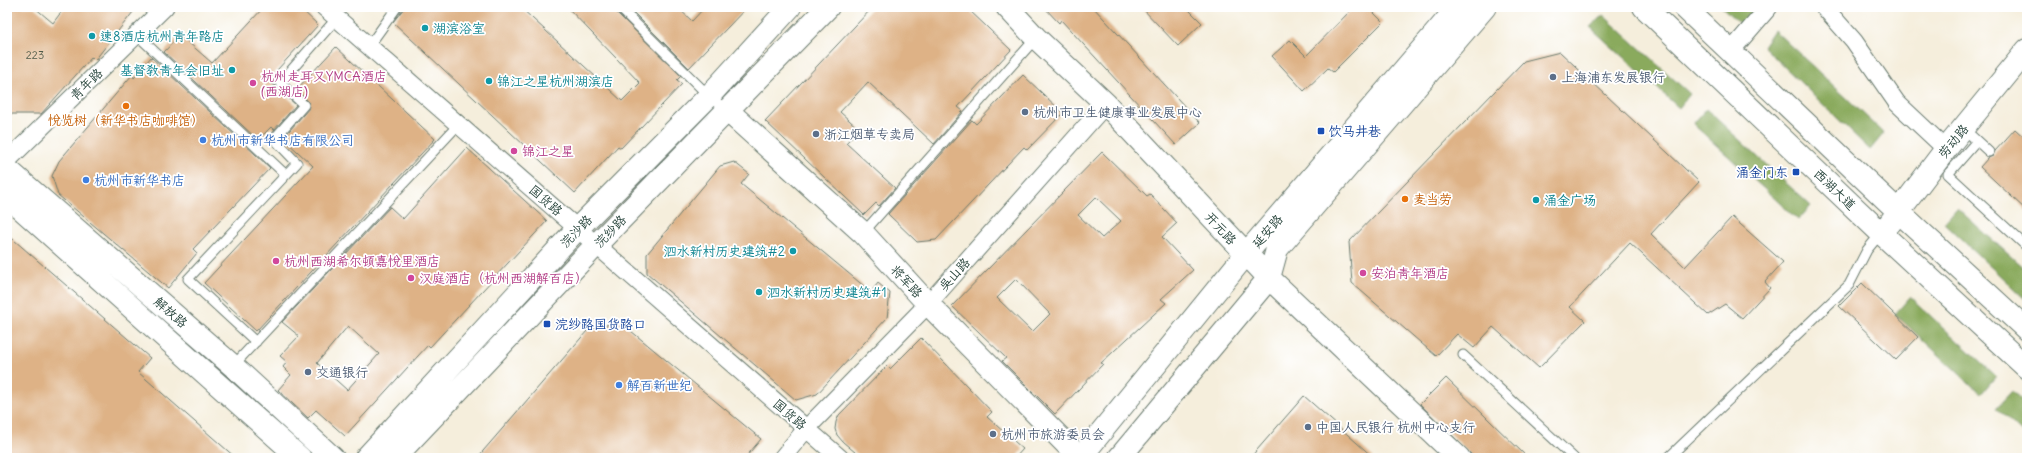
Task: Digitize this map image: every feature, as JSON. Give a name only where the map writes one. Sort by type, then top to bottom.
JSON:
[{"type":"main road","name":"浣沙路","points":[[366,458],[578,228],[709,96],[790,7]]},
{"type":"main road","name":"浣纱路","points":[[394,458],[597,244],[828,7]]},
{"type":"main road","name":"开元路","points":[[1007,7],[1036,38],[1106,104],[1269,278],[1459,458]]},
{"type":"main road","name":"延安路","points":[[1080,458],[1246,254],[1458,7]]},
{"type":"main road","name":"延安路","points":[[1119,458],[1269,278],[1277,248],[1485,7]]},
{"type":"main road","name":"西湖大道","points":[[1644,7],[1881,233],[2027,368]]},
{"type":"main road","points":[[1684,7],[1898,211],[2027,330]]},
{"type":"main road","name":"劳动路","points":[[1881,233],[1946,149],[1970,135],[2027,50]]},
{"type":"main road","name":"将军路","points":[[728,111],[863,233],[928,304],[1080,458]]},
{"type":"main road","name":"解放路","points":[[7,169],[233,366],[333,458]]},
{"type":"main road","name":"解放路","points":[[7,196],[300,458]]},
{"type":"street","name":"青年路","points":[[7,161],[166,7]]},
{"type":"street","name":"国货路","points":[[324,7],[597,244],[840,458]]},
{"type":"street","points":[[1731,51],[1769,7]]},
{"type":"street","points":[[1824,7],[1854,41],[1897,103],[1946,149]]},
{"type":"street","name":"吴山路","points":[[782,458],[806,429],[928,304],[1106,104]]},
{"type":"lane","points":[[369,46],[397,7]]},
{"type":"lane","points":[[618,7],[709,96],[728,111]]},
{"type":"lane","points":[[256,342],[188,279],[297,163],[274,139],[304,105],[280,83],[337,18]]},
{"type":"lane","points":[[137,35],[286,174]]},
{"type":"lane","points":[[863,233],[1036,38]]},
{"type":"lane","points":[[233,366],[459,124]]},
{"type":"lane","points":[[1989,152],[1970,135],[1948,174],[2027,247]]},
{"type":"lane","points":[[1668,458],[1849,284],[1867,250],[1881,233]]},
{"type":"lane","points":[[1463,355],[1574,458]]},
{"type":"green space","points":[[1722,7],[1750,7],[1756,12],[1744,28]]},
{"type":"green space","points":[[1603,15],[1690,94],[1679,108],[1590,27]]},
{"type":"green space","points":[[1774,30],[1884,133],[1870,150],[1763,46]]},
{"type":"green space","points":[[1706,109],[1811,206],[1798,220],[1693,124]]},
{"type":"green space","points":[[1957,208],[2027,271],[2027,301],[1944,223]]},
{"type":"green space","points":[[1910,297],[1996,376],[1981,394],[1895,314]]},
{"type":"green space","points":[[2012,391],[2027,405],[2027,437],[1996,408]]},
{"type":"building","points":[[7,7],[34,7],[53,23],[65,7],[137,7],[95,60],[92,57],[41,114],[7,114]]},
{"type":"building","name":"基督教青年会旧址","points":[[264,7],[299,7],[318,25],[268,80],[296,105],[274,130],[271,127],[258,140],[164,52],[180,35],[212,63]]},
{"type":"building","points":[[405,7],[520,7],[622,101],[640,83],[567,7],[613,7],[615,11],[681,76],[677,80],[682,84],[621,148],[618,146],[575,193],[393,22]]},
{"type":"building","points":[[628,7],[677,7],[692,21],[705,7],[747,7],[689,68]]},
{"type":"building","name":"浙江烟草专卖局","points":[[873,7],[966,7],[1011,50],[958,107],[963,111],[934,144],[868,82],[840,112],[859,129],[846,143],[895,188],[879,206],[876,203],[864,215],[765,121]]},
{"type":"building","points":[[1044,7],[1093,7],[1200,123],[1176,145],[1061,20],[1059,23]]},
{"type":"building","points":[[1141,7],[1186,7],[1202,23],[1178,46]]},
{"type":"building","points":[[1354,7],[1368,7],[1383,22],[1333,72],[1328,68],[1304,91],[1272,56],[1290,40],[1306,56]]},
{"type":"building","points":[[336,47],[435,139],[256,331],[204,283],[313,166],[283,138],[310,107],[308,101],[296,90]]},
{"type":"building","name":"涌金广场","points":[[1560,52],[1699,182],[1651,234],[1685,267],[1732,217],[1783,262],[1765,282],[1770,288],[1742,318],[1725,304],[1708,315],[1630,243],[1570,307],[1585,321],[1539,368],[1493,327],[1474,348],[1457,334],[1436,356],[1352,283],[1349,242],[1524,61]]},
{"type":"building","points":[[151,57],[270,168],[193,249],[197,253],[168,288],[58,195],[52,176],[59,161],[132,75],[134,78]]},
{"type":"building","points":[[1023,75],[1063,113],[1027,150],[1024,147],[936,240],[917,242],[888,214],[972,120],[976,124]]},
{"type":"building","points":[[2015,129],[2027,140],[2027,211],[1980,167],[1988,158],[1993,156],[1995,151]]},
{"type":"building","points":[[467,148],[547,221],[430,347],[428,345],[345,436],[316,410],[308,418],[278,390],[291,375],[283,367],[287,362],[280,356],[299,336],[282,322],[390,207],[403,219]],"holes":[[[348,326],[379,354],[347,390],[317,363]]]},
{"type":"building","points":[[1102,152],[1147,196],[1150,194],[1177,223],[1162,237],[1193,270],[1161,299],[1166,303],[1101,363],[1103,364],[1055,414],[1002,361],[1006,358],[952,306]],"holes":[[[1096,197],[1121,221],[1102,238],[1078,215]],[[1016,279],[1050,314],[1032,332],[997,298]]]},
{"type":"building","points":[[734,162],[749,174],[741,184],[871,292],[878,283],[890,293],[887,318],[817,394],[796,400],[647,273],[647,254],[720,166]]},
{"type":"building","points":[[7,234],[150,358],[138,372],[236,458],[7,458]]},
{"type":"building","points":[[1862,283],[1918,337],[1896,360],[1839,306]]},
{"type":"building","name":"解百新世纪","points":[[619,321],[761,439],[745,458],[477,458],[587,331]]},
{"type":"building","points":[[921,338],[992,412],[987,417],[1023,449],[1015,458],[862,458],[837,435],[835,429],[839,415],[887,366],[890,369]]},
{"type":"building","points":[[1446,378],[1528,458],[1475,458],[1420,404]]},
{"type":"building","name":"中国人民银行 杭州中心支行","points":[[1304,396],[1374,458],[1250,458]]},
{"type":"place","name":"湖滨浴室","points":[[425,28]]},
{"type":"place","name":"速8酒店杭州青年路店","points":[[92,36]]},
{"type":"place","name":"基督教青年会旧址","points":[[232,70]]},
{"type":"place","name":"上海浦东发展银行","points":[[1553,77]]},
{"type":"place","name":"锦江之星杭州湖滨店","points":[[489,81]]},
{"type":"place","name":"杭州走耳又YMCA酒店 (西湖店)","points":[[253,83]]},
{"type":"place","name":"悦览树（新华书店咖啡馆）","points":[[126,106]]},
{"type":"place","name":"杭州市卫生健康事业发展中心","points":[[1025,112]]},
{"type":"place","name":"饮马井巷","points":[[1321,131]]},
{"type":"place","name":"浙江烟草专卖局","points":[[816,134]]},
{"type":"place","name":"杭州市新华书店有限公司","points":[[203,140]]},
{"type":"place","name":"锦江之星","points":[[514,151]]},
{"type":"place","name":"涌金门东","points":[[1796,172]]},
{"type":"place","name":"杭州市新华书店","points":[[86,180]]},
{"type":"place","name":"麦当劳","points":[[1405,199]]},
{"type":"place","name":"涌金广场","points":[[1536,200]]},
{"type":"place","name":"泗水新村历史建筑#2","points":[[793,251]]},
{"type":"place","name":"杭州西湖希尔顿嘉悦里酒店","points":[[276,261]]},
{"type":"place","name":"安泊青年酒店","points":[[1363,273]]},
{"type":"place","name":"汉庭酒店（杭州西湖解百店）","points":[[411,278]]},
{"type":"place","name":"泗水新村历史建筑#1","points":[[759,292]]},
{"type":"place","name":"浣纱路国货路口","points":[[547,324]]},
{"type":"place","name":"交通银行","points":[[308,372]]},
{"type":"place","name":"解百新世纪","points":[[619,385]]},
{"type":"place","name":"中国人民银行 杭州中心支行","points":[[1308,427]]},
{"type":"place","name":"杭州市旅游委员会","points":[[993,434]]}]
